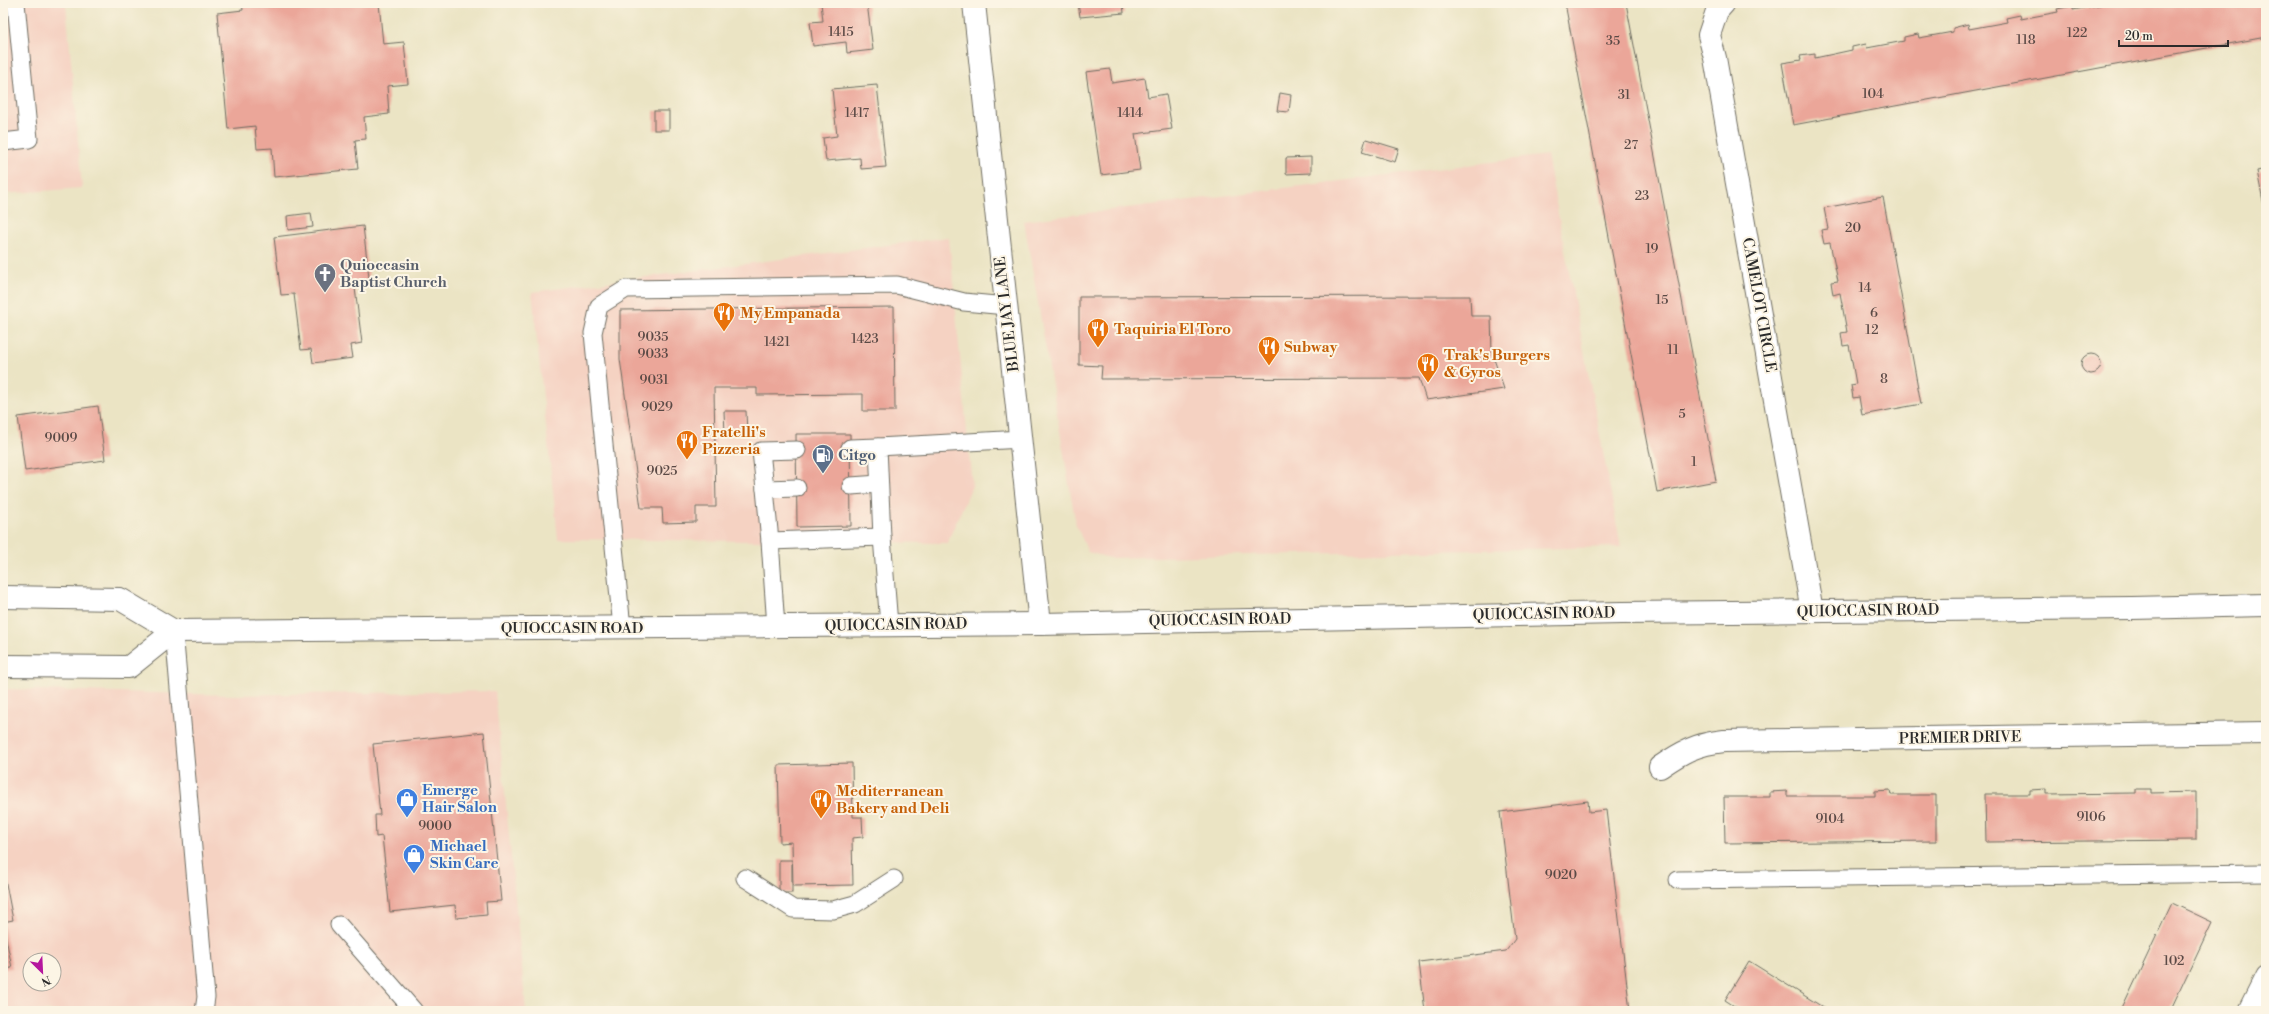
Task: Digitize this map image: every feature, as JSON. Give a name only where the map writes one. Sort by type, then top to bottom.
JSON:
[{"type":"main road","name":"BLUE JAY LANE","points":[[974,3],[1006,306],[1022,439],[1040,624]]},
{"type":"main road","name":"CAMELOT CIRCLE","points":[[1717,6],[1709,35],[1718,73],[1812,611]]},
{"type":"main road","points":[[3,597],[120,599],[174,631],[129,667],[3,666]]},
{"type":"main road","name":"QUIOCCASIN ROAD","points":[[174,631],[1040,624],[1622,613],[2132,608],[2266,605]]},
{"type":"main road","name":"PREMIER DRIVE","points":[[1660,767],[1684,751],[1704,743],[1724,741],[2266,733]]},
{"type":"main road","points":[[2249,1011],[2266,976]]},
{"type":"lane","points":[[3,142],[29,139],[16,3]]},
{"type":"lane","points":[[622,628],[594,333],[599,306],[626,289],[897,285],[964,302],[1006,306]]},
{"type":"lane","points":[[850,448],[1022,439]]},
{"type":"lane","points":[[878,447],[882,537],[889,625]]},
{"type":"lane","points":[[776,627],[770,541],[761,451],[797,450]]},
{"type":"lane","points":[[851,486],[879,484]]},
{"type":"lane","points":[[765,489],[797,488]]},
{"type":"lane","points":[[770,541],[882,537]]},
{"type":"lane","points":[[174,631],[206,997],[204,1011]]},
{"type":"lane","points":[[1678,880],[2266,872]]},
{"type":"lane","points":[[745,878],[793,909],[833,910],[855,904],[894,879]]},
{"type":"lane","points":[[339,925],[414,1011]]},
{"type":"shaded area","points":[[3,3],[66,3],[82,188],[3,194]]},
{"type":"shaded area","points":[[1547,155],[1621,547],[1109,558],[1088,552],[1076,525],[1024,221]]},
{"type":"shaded area","points":[[949,237],[972,486],[947,543],[558,539],[532,292]]},
{"type":"shaded area","points":[[3,689],[232,695],[495,691],[526,1011],[3,1011]]},
{"type":"building","points":[[242,3],[379,3],[383,44],[404,42],[408,84],[387,86],[389,114],[364,117],[366,139],[355,140],[358,169],[274,177],[272,148],[257,149],[255,126],[228,129],[217,13],[243,10]]},
{"type":"building","points":[[690,3],[703,3],[703,4],[690,6]]},
{"type":"building","points":[[821,3],[867,3],[873,50],[847,53],[846,42],[813,46],[810,22],[823,21]]},
{"type":"building","points":[[1078,3],[1123,3],[1124,13],[1080,17]]},
{"type":"building","points":[[1565,3],[1626,3],[1716,481],[1657,492]]},
{"type":"building","points":[[2110,3],[2266,3],[2266,37],[1793,125],[1782,63],[1801,60],[1800,56],[1815,54],[1815,58],[1852,50],[1852,47],[1866,44],[1867,48],[1904,41],[1904,37],[1918,34],[1919,38],[1953,32],[1953,28],[1968,24],[1969,29],[2007,22],[2006,18],[2020,15],[2021,19],[2058,12],[2057,9],[2073,6],[2073,10]]},
{"type":"building","points":[[1110,69],[1112,83],[1145,78],[1148,97],[1166,94],[1172,129],[1135,134],[1140,170],[1101,175],[1086,72]]},
{"type":"building","points":[[877,85],[886,167],[861,169],[860,158],[826,161],[823,138],[837,136],[832,89]]},
{"type":"building","points":[[1280,93],[1291,95],[1289,112],[1277,111]]},
{"type":"building","points":[[654,111],[669,111],[669,130],[654,130]]},
{"type":"building","points":[[1366,139],[1399,149],[1395,162],[1362,152]]},
{"type":"building","points":[[1311,157],[1311,173],[1286,174],[1286,158]]},
{"type":"building","points":[[2266,169],[2266,211],[2265,211],[2257,171]]},
{"type":"building","points":[[1883,197],[1921,404],[1862,415],[1859,397],[1853,398],[1851,385],[1856,384],[1849,345],[1843,346],[1841,333],[1847,332],[1840,293],[1833,295],[1831,282],[1838,281],[1830,243],[1824,244],[1821,230],[1828,229],[1824,208]]},
{"type":"building","points":[[311,213],[313,227],[288,230],[287,216]]},
{"type":"building","name":"Quioccasin Baptist Church","points":[[363,226],[370,286],[355,288],[362,343],[351,345],[353,358],[313,363],[311,349],[301,350],[294,294],[281,295],[274,237]]},
{"type":"building","points":[[1470,296],[1471,316],[1491,316],[1492,353],[1504,389],[1426,400],[1419,378],[1101,379],[1102,366],[1079,365],[1079,297]]},
{"type":"building","points":[[894,307],[895,411],[863,411],[863,394],[757,395],[757,388],[714,388],[716,507],[696,507],[696,522],[663,523],[662,508],[641,508],[620,359],[620,310]]},
{"type":"building","points":[[2091,354],[2098,357],[2101,364],[2098,371],[2091,374],[2084,371],[2081,364],[2084,357]]},
{"type":"building","points":[[98,406],[105,460],[25,471],[18,417]]},
{"type":"building","points":[[724,411],[746,411],[747,434],[725,434]]},
{"type":"building","points":[[796,434],[850,434],[851,526],[797,527]]},
{"type":"building","points":[[484,732],[501,901],[486,902],[487,915],[456,918],[455,905],[390,912],[382,836],[376,837],[375,815],[380,815],[373,744]]},
{"type":"building","points":[[852,763],[853,817],[862,817],[863,837],[852,838],[853,885],[793,886],[792,842],[780,843],[778,765]]},
{"type":"building","points":[[2046,789],[2046,794],[2136,793],[2136,789],[2151,789],[2151,793],[2196,792],[2196,840],[1986,842],[1985,794],[2030,794],[2030,790]]},
{"type":"building","points":[[1890,790],[1891,795],[1936,795],[1936,841],[1725,843],[1724,797],[1770,797],[1770,792],[1787,791],[1787,796],[1875,796],[1875,791]]},
{"type":"building","points":[[1588,801],[1589,812],[1606,810],[1630,1011],[1425,1011],[1419,962],[1506,951],[1515,939],[1500,812]]},
{"type":"building","points":[[779,860],[792,860],[792,893],[779,893]]},
{"type":"building","points":[[3,868],[13,920],[3,922]]},
{"type":"building","points":[[2172,903],[2212,922],[2170,1011],[2121,1011]]},
{"type":"building","points":[[3,923],[12,968],[3,969]]},
{"type":"building","points":[[1749,961],[1829,1011],[1742,1011],[1725,1000]]},
{"type":"place","name":"Quioccasin Baptist Church","points":[[325,294]]},
{"type":"place","name":"My Empanada","points":[[724,332]]},
{"type":"place","name":"Taquiria El Toro","points":[[1098,348]]},
{"type":"place","name":"Subway","points":[[1269,366]]},
{"type":"place","name":"Trak's Burgers & Gyros","points":[[1428,384]]},
{"type":"place","name":"Fratelli's Pizzeria","points":[[687,460]]},
{"type":"place","name":"Citgo","points":[[823,474]]},
{"type":"place","name":"Emerge Hair Salon","points":[[407,818]]},
{"type":"place","name":"Mediterranean Bakery and Deli","points":[[821,820]]},
{"type":"place","name":"Michael Skin Care","points":[[414,874]]}]
